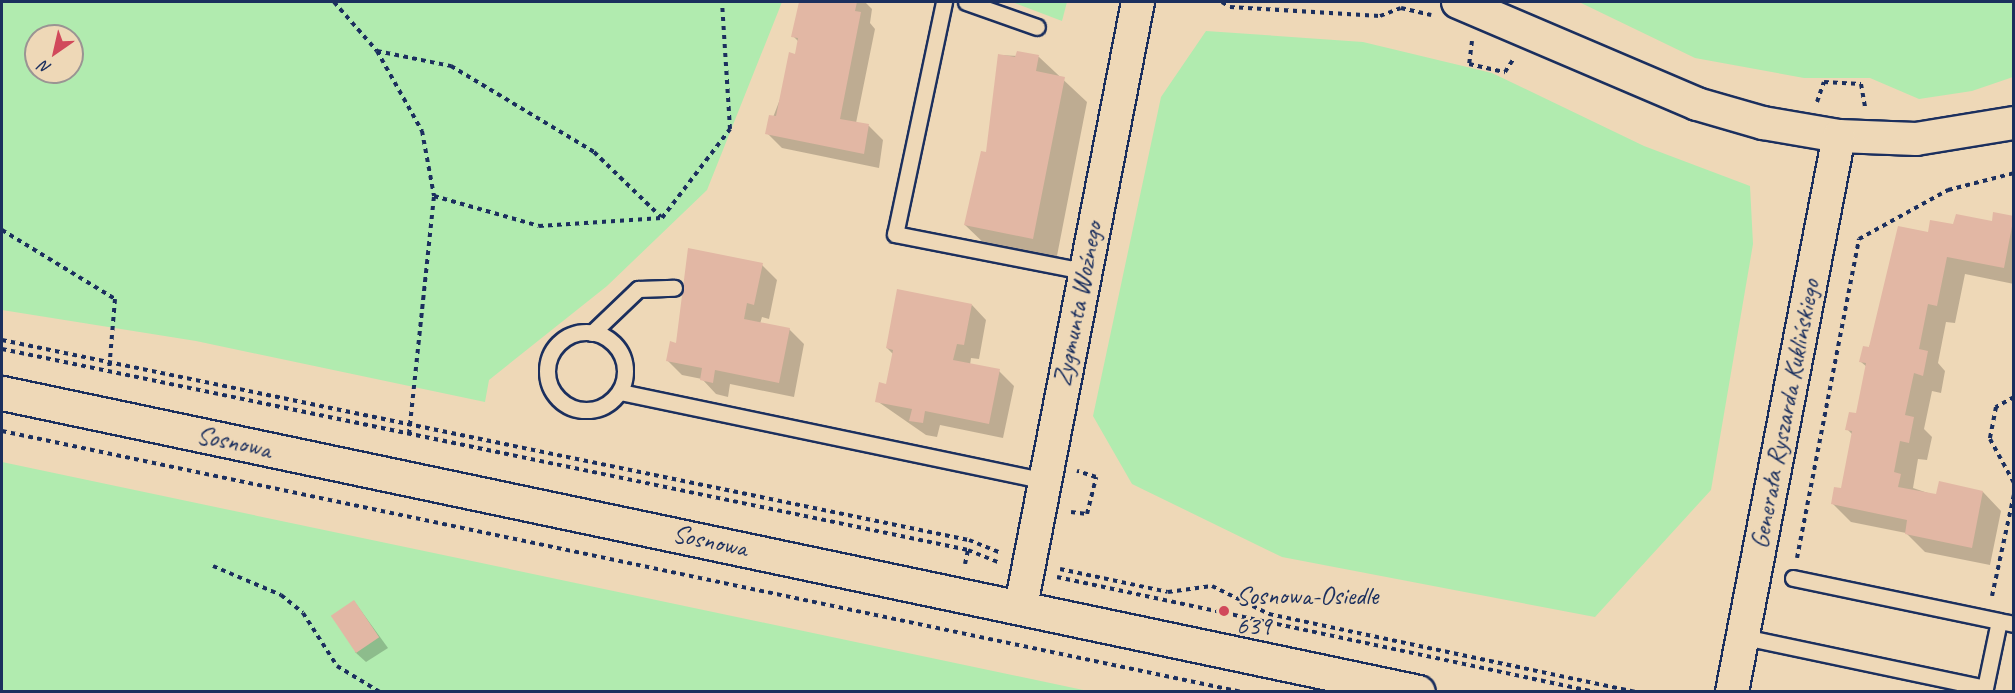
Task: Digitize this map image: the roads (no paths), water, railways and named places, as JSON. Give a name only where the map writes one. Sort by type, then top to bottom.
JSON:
[{"type":"street","name":"Zygmunta Woźnego","points":[[1021,606],[1031,562],[1043,480],[1138,2]]},
{"type":"street","points":[[1458,2],[1500,9],[1697,104],[1839,136],[1916,139],[2013,123]]},
{"type":"street","name":"Generała Ryszarda Kuklińskiego","points":[[1732,692],[1839,136]]},
{"type":"street","name":"Sosnowa","points":[[2,393],[1021,606],[1418,692]]},
{"type":"lane","points":[[944,2],[895,234],[1084,271]]},
{"type":"lane","points":[[966,2],[1037,27]]},
{"type":"lane","points":[[592,333],[618,348],[625,377],[620,392],[596,410],[580,410],[555,395],[547,365],[552,351],[563,340],[592,333],[638,289],[674,288]]},
{"type":"lane","points":[[620,392],[1043,480]]},
{"type":"lane","points":[[1744,637],[1985,688],[2000,621],[1792,578]]},
{"type":"place","name":"Sosnowa-Osiedle 639","points":[[1224,611]]}]
